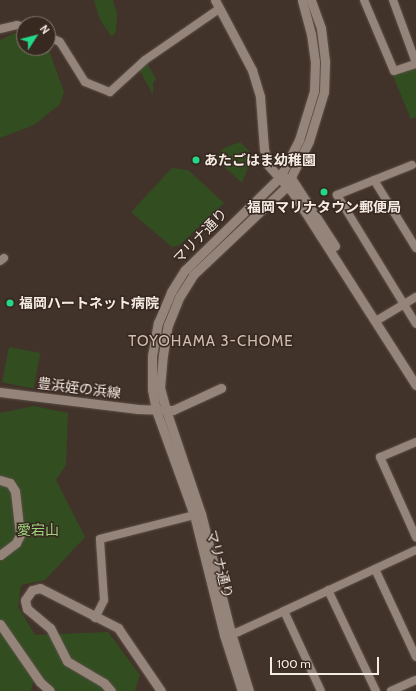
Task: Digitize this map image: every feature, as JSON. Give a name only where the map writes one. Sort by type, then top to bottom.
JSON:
[{"type":"street","name":"マリナ通り","points":[[249,691],[228,634],[194,515],[156,410],[152,389],[152,356],[158,323],[171,292],[185,270],[203,250],[280,177],[299,140],[314,91],[315,61],[311,34],[302,0]]},
{"type":"street","name":"マリナ通り","points":[[242,691],[201,514],[160,388],[163,355],[168,325],[180,296],[193,275],[210,257],[286,187],[292,178],[309,141],[324,92],[325,61],[321,28],[311,0]]},
{"type":"street","points":[[364,0],[394,71],[416,63],[393,0]]},
{"type":"street","points":[[56,40],[60,42],[85,82],[110,92],[145,60],[217,4],[252,70],[260,97],[264,149],[268,165],[280,177],[286,187],[293,193],[416,378]]},
{"type":"street","points":[[0,29],[16,25]]},
{"type":"street","points":[[415,166],[337,195],[416,324]]},
{"type":"street","points":[[280,177],[292,178],[416,385]]},
{"type":"street","points":[[374,180],[416,248]]},
{"type":"street","points":[[378,320],[416,297]]},
{"type":"street","name":"豊浜姪の浜線","points":[[0,392],[156,410],[173,410],[220,388]]},
{"type":"street","points":[[416,442],[380,457],[416,537]]},
{"type":"street","points":[[0,480],[10,483],[15,491],[20,535],[16,543],[0,555]]},
{"type":"street","points":[[95,618],[104,600],[100,539],[194,515]]},
{"type":"street","points":[[228,634],[284,611],[416,550]]},
{"type":"street","points":[[375,569],[416,657]]},
{"type":"street","points":[[111,691],[104,683],[67,661],[54,633],[27,609],[25,600],[32,590],[40,588],[95,618],[118,628],[161,691]]},
{"type":"street","points":[[328,590],[376,691]]},
{"type":"street","points":[[284,611],[321,691]]},
{"type":"street","points":[[0,624],[46,690]]},
{"type":"street","points":[[391,691],[416,680]]},
{"type":"green space","points":[[94,0],[113,0],[117,14],[116,31],[112,37],[100,20]]},
{"type":"green space","points":[[16,33],[16,56],[51,56],[64,92],[60,104],[34,125],[0,138],[0,40]]},
{"type":"green space","points":[[147,63],[156,79],[153,83],[153,95],[139,69]]},
{"type":"green space","points":[[416,66],[416,117],[411,119],[393,76]]},
{"type":"green space","points":[[240,142],[249,151],[249,165],[242,183],[215,158],[224,148]]},
{"type":"green space","points":[[172,168],[188,170],[224,203],[180,245],[172,247],[131,212]]},
{"type":"green space","points":[[9,347],[40,353],[34,388],[2,382]]},
{"type":"green space","name":"愛宕山","points":[[34,406],[68,413],[66,465],[56,480],[85,537],[45,580],[21,585],[18,607],[35,635],[108,632],[140,675],[135,691],[51,691],[33,682],[31,691],[0,691],[0,413]]},
{"type":"place","name":"あたごはま幼稚園","points":[[196,160]]},
{"type":"place","name":"福岡マリナタウン郵便局","points":[[324,192]]},
{"type":"place","name":"福岡ハートネット病院","points":[[10,303]]},
{"type":"district","name":"TOYOHAMA 3-CHOME","points":[[211,342]]}]
